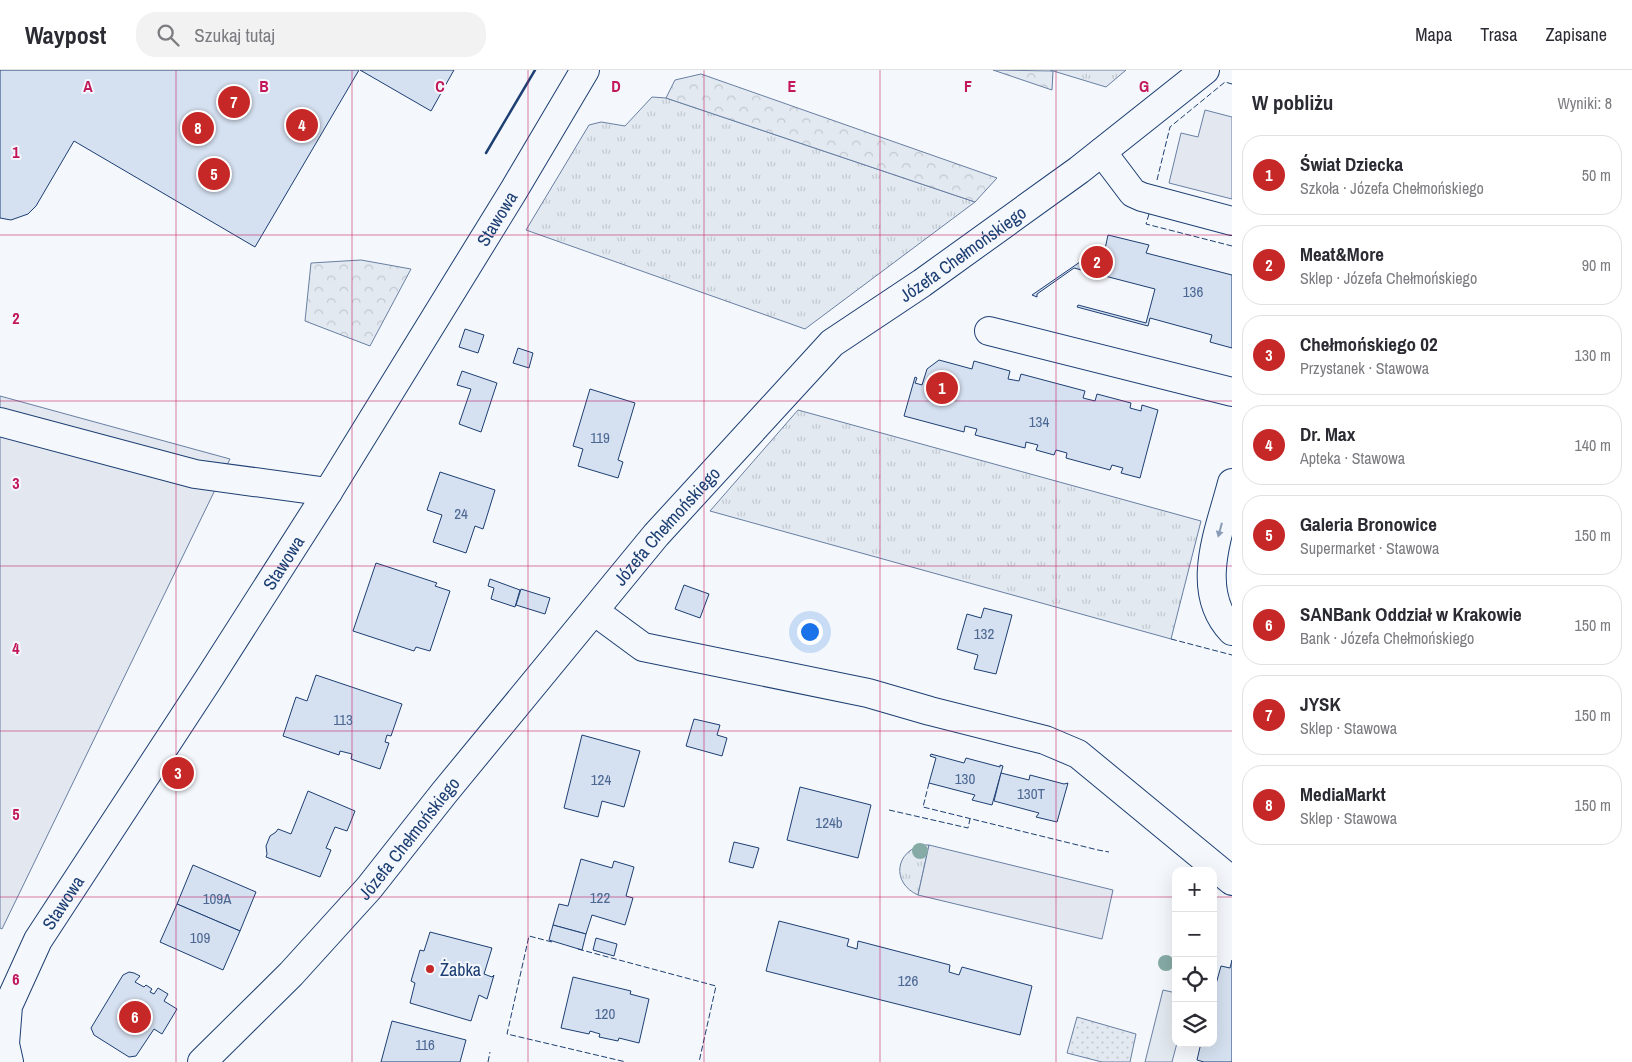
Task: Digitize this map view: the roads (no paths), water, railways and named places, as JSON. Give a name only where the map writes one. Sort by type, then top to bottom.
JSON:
[{"type":"street","name":"Stawowa","points":[[9,1062],[6,1044],[8,1006],[38,940],[328,492],[509,198],[584,70]]},
{"type":"street","name":"Józefa Chełmońskiego","points":[[202,1062],[291,974],[369,888],[444,793],[656,535],[832,343],[922,283],[1102,152],[1205,70]]},
{"type":"street","points":[[1102,152],[1133,194],[1232,221]]},
{"type":"street","points":[[989,331],[1232,392]]},
{"type":"street","points":[[0,422],[195,474],[328,492]]},
{"type":"street","points":[[1232,483],[1212,558],[1211,578],[1213,598],[1220,616],[1232,631]]},
{"type":"street","points":[[594,611],[643,647],[868,693],[1045,740],[1078,754],[1232,881]]},
{"type":"place","name":"JYSK","points":[[234,102]]},
{"type":"place","name":"Dr. Max","points":[[302,125]]},
{"type":"place","name":"MediaMarkt","points":[[198,128]]},
{"type":"place","name":"Galeria Bronowice","points":[[214,174]]},
{"type":"place","name":"Meat&More","points":[[1097,262]]},
{"type":"place","name":"Świat Dziecka","points":[[942,388]]},
{"type":"place","name":"Chełmońskiego 02","points":[[178,773]]},
{"type":"place","name":"Żabka","points":[[430,969]]},
{"type":"place","name":"SANBank Oddział w Krakowie","points":[[135,1017]]}]
